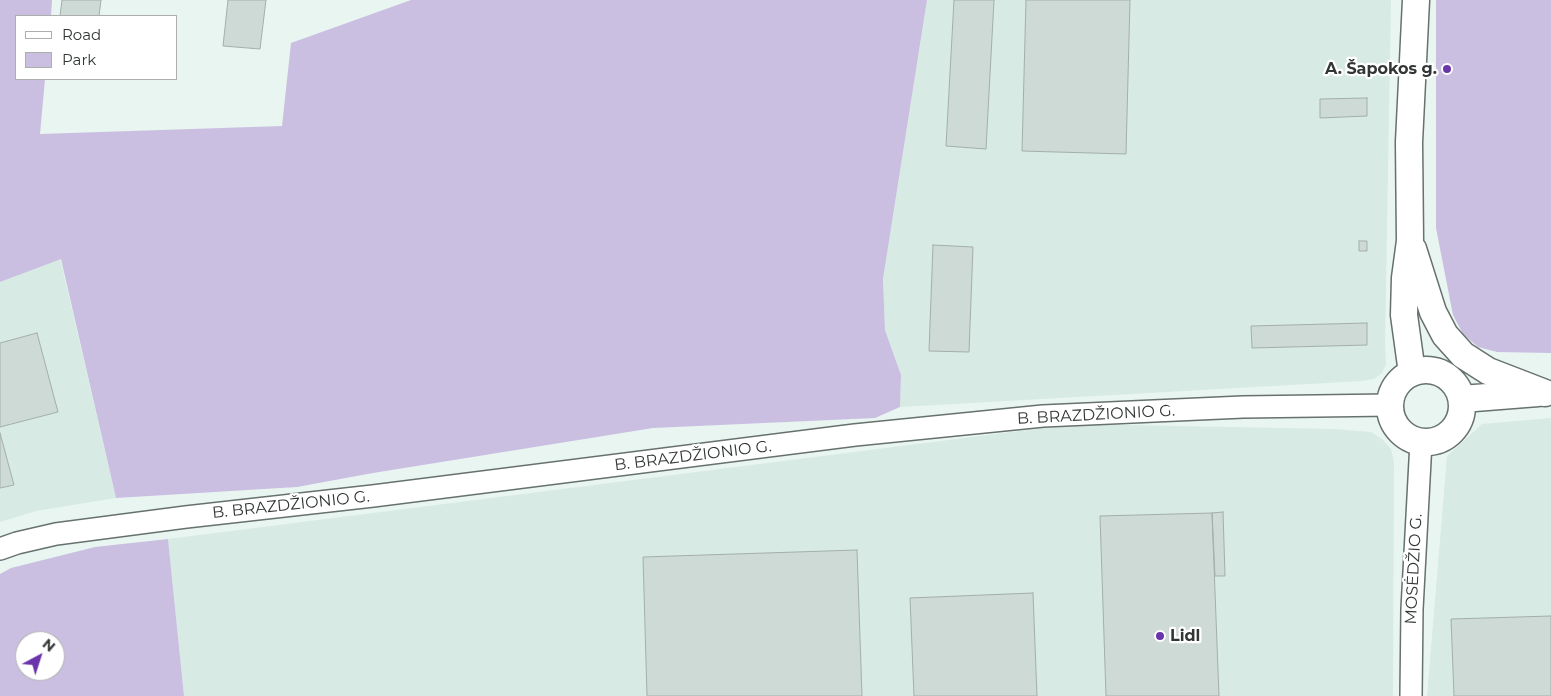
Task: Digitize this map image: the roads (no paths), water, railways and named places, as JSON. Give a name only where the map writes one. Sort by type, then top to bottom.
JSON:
[{"type":"street","points":[[1412,373],[1404,315],[1405,278],[1410,241],[1409,142],[1416,0]]},
{"type":"street","points":[[1410,241],[1433,312],[1445,334],[1464,355],[1488,371],[1548,393]]},
{"type":"street","points":[[1421,370],[1439,372],[1454,382],[1462,399],[1463,409],[1456,427],[1449,434],[1430,442],[1421,442],[1407,436],[1396,425],[1391,416],[1390,405],[1396,386],[1403,378],[1421,370]]},
{"type":"street","points":[[1462,399],[1548,393]]},
{"type":"street","name":"B. BRAZDŽIONIO G.","points":[[0,549],[56,534],[186,516],[383,495],[846,436],[1043,416],[1244,408],[1390,405]]},
{"type":"street","name":"MOSĖDŽIO G.","points":[[1411,696],[1412,609],[1421,442]]},
{"type":"place","name":"A. Šapokos g.","points":[[1447,69]]},
{"type":"place","name":"Lidl","points":[[1160,636]]}]
